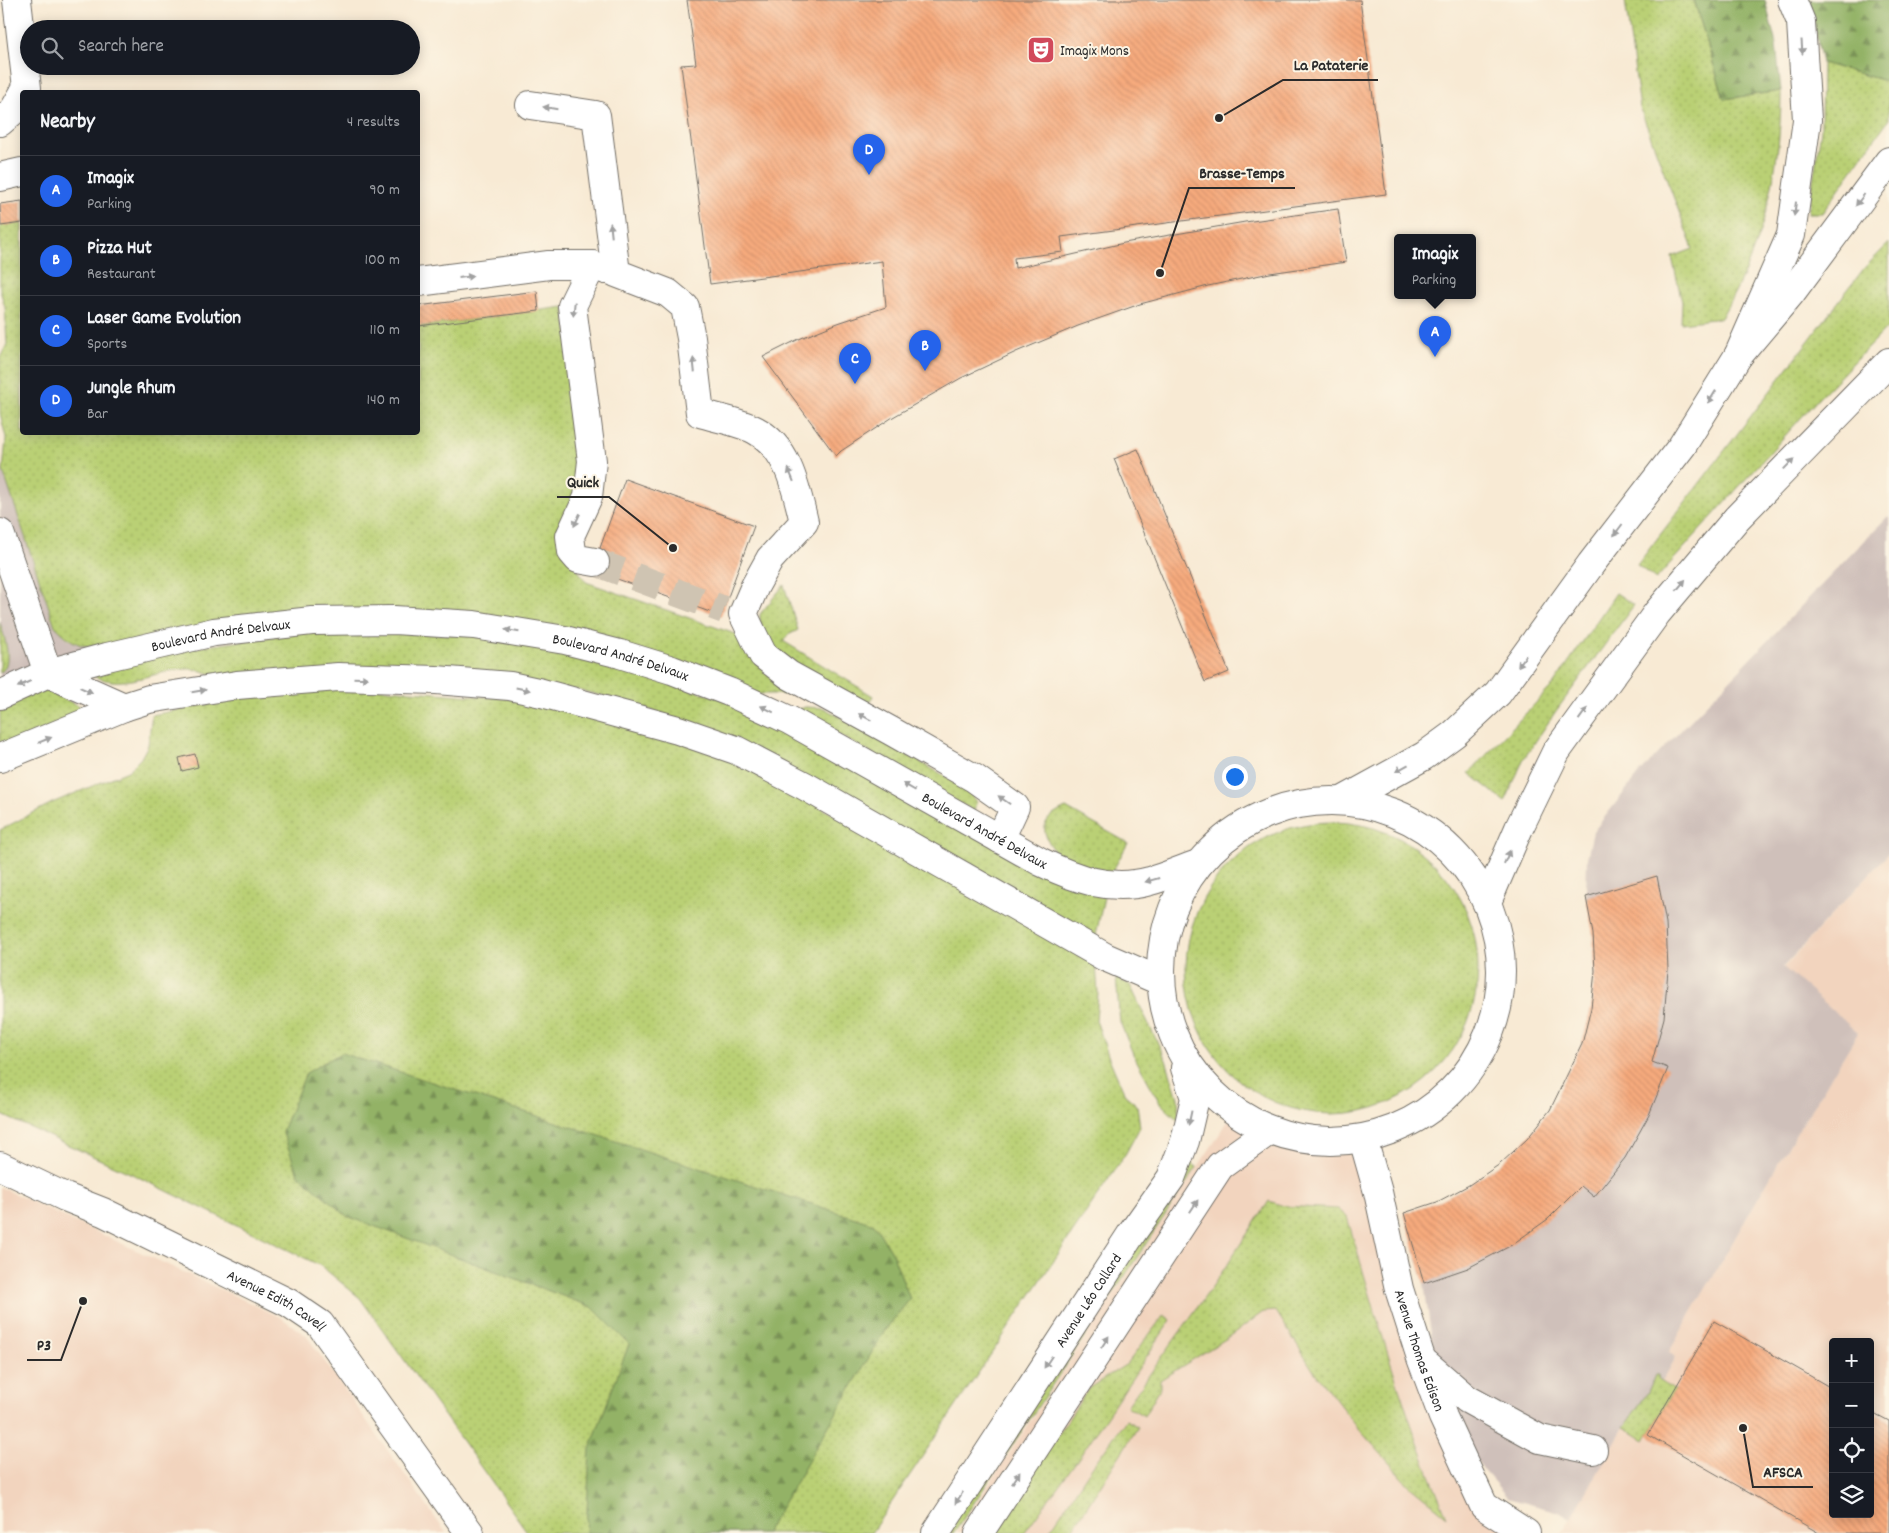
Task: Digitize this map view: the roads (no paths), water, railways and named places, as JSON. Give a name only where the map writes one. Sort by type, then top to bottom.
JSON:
[{"type":"main road","points":[[17,0],[20,21]]},
{"type":"main road","points":[[1738,356],[1791,235],[1807,120],[1801,22],[1792,0]]},
{"type":"main road","points":[[26,75],[26,90]]},
{"type":"main road","points":[[0,122],[14,110],[20,99]]},
{"type":"main road","points":[[530,105],[596,115],[604,269],[572,306],[592,461],[588,497],[570,536],[572,552],[578,559],[595,562]]},
{"type":"main road","points":[[1342,800],[1424,756],[1454,734],[1498,693],[1592,564],[1682,446],[1738,356],[1791,293],[1889,161]]},
{"type":"main road","points":[[0,177],[20,172]]},
{"type":"main road","points":[[420,282],[549,266],[604,269],[677,298],[685,307],[691,338],[700,413],[755,430],[778,448],[792,475],[804,522],[770,559],[754,586],[733,612],[762,654],[789,675],[974,778],[1015,807],[1000,839]]},
{"type":"main road","points":[[1487,902],[1519,828],[1556,752],[1657,613],[1737,518],[1889,362]]},
{"type":"main road","points":[[0,533],[48,673],[124,707]]},
{"type":"main road","name":"Boulevard André Delvaux","points":[[0,695],[48,673],[214,632],[312,621],[394,620],[474,625],[564,640],[620,654],[672,670],[758,704],[1041,862],[1064,873],[1095,884],[1121,886],[1149,881],[1198,864]]},
{"type":"main road","points":[[0,758],[124,707],[149,699],[237,685],[338,677],[436,680],[510,686],[678,730],[736,750],[814,791],[1105,957],[1160,981]]},
{"type":"main road","points":[[1342,800],[1387,810],[1429,831],[1463,862],[1487,902],[1499,939],[1502,977],[1496,1015],[1483,1050],[1461,1082],[1433,1108],[1400,1128],[1363,1139],[1316,1141],[1270,1131],[1234,1112],[1204,1086],[1181,1054],[1166,1019],[1160,981],[1162,939],[1175,899],[1198,864],[1227,835],[1262,815],[1301,803],[1342,800]]},
{"type":"main road","name":"Avenue Léo Collard","points":[[936,1533],[1132,1233],[1171,1178],[1185,1141],[1195,1098],[1181,1054]]},
{"type":"main road","points":[[980,1533],[1220,1166],[1270,1131]]},
{"type":"main road","name":"Avenue Thomas Edison","points":[[1363,1139],[1399,1289],[1421,1358],[1443,1417],[1484,1506],[1526,1533]]},
{"type":"main road","name":"Avenue Edith Cavell","points":[[0,1166],[65,1197],[103,1212],[289,1303],[320,1324],[470,1533]]},
{"type":"main road","points":[[1421,1358],[1467,1399],[1540,1439],[1593,1450]]},
{"type":"tunnel","points":[[595,562],[724,610]]},
{"type":"place","name":"Imagix Mons","points":[[1041,50]]},
{"type":"place","name":"La Pataterie","points":[[1219,118]]},
{"type":"place","name":"Jungle Rhum","points":[[869,175]]},
{"type":"place","name":"Brasse-Temps","points":[[1160,273]]},
{"type":"place","name":"Imagix","points":[[1435,357]]},
{"type":"place","name":"Pizza Hut","points":[[925,371]]},
{"type":"place","name":"Laser Game Evolution","points":[[855,384]]},
{"type":"place","name":"Quick","points":[[673,548]]},
{"type":"place","name":"P3","points":[[83,1301]]},
{"type":"place","name":"AFSCA","points":[[1743,1428]]}]
